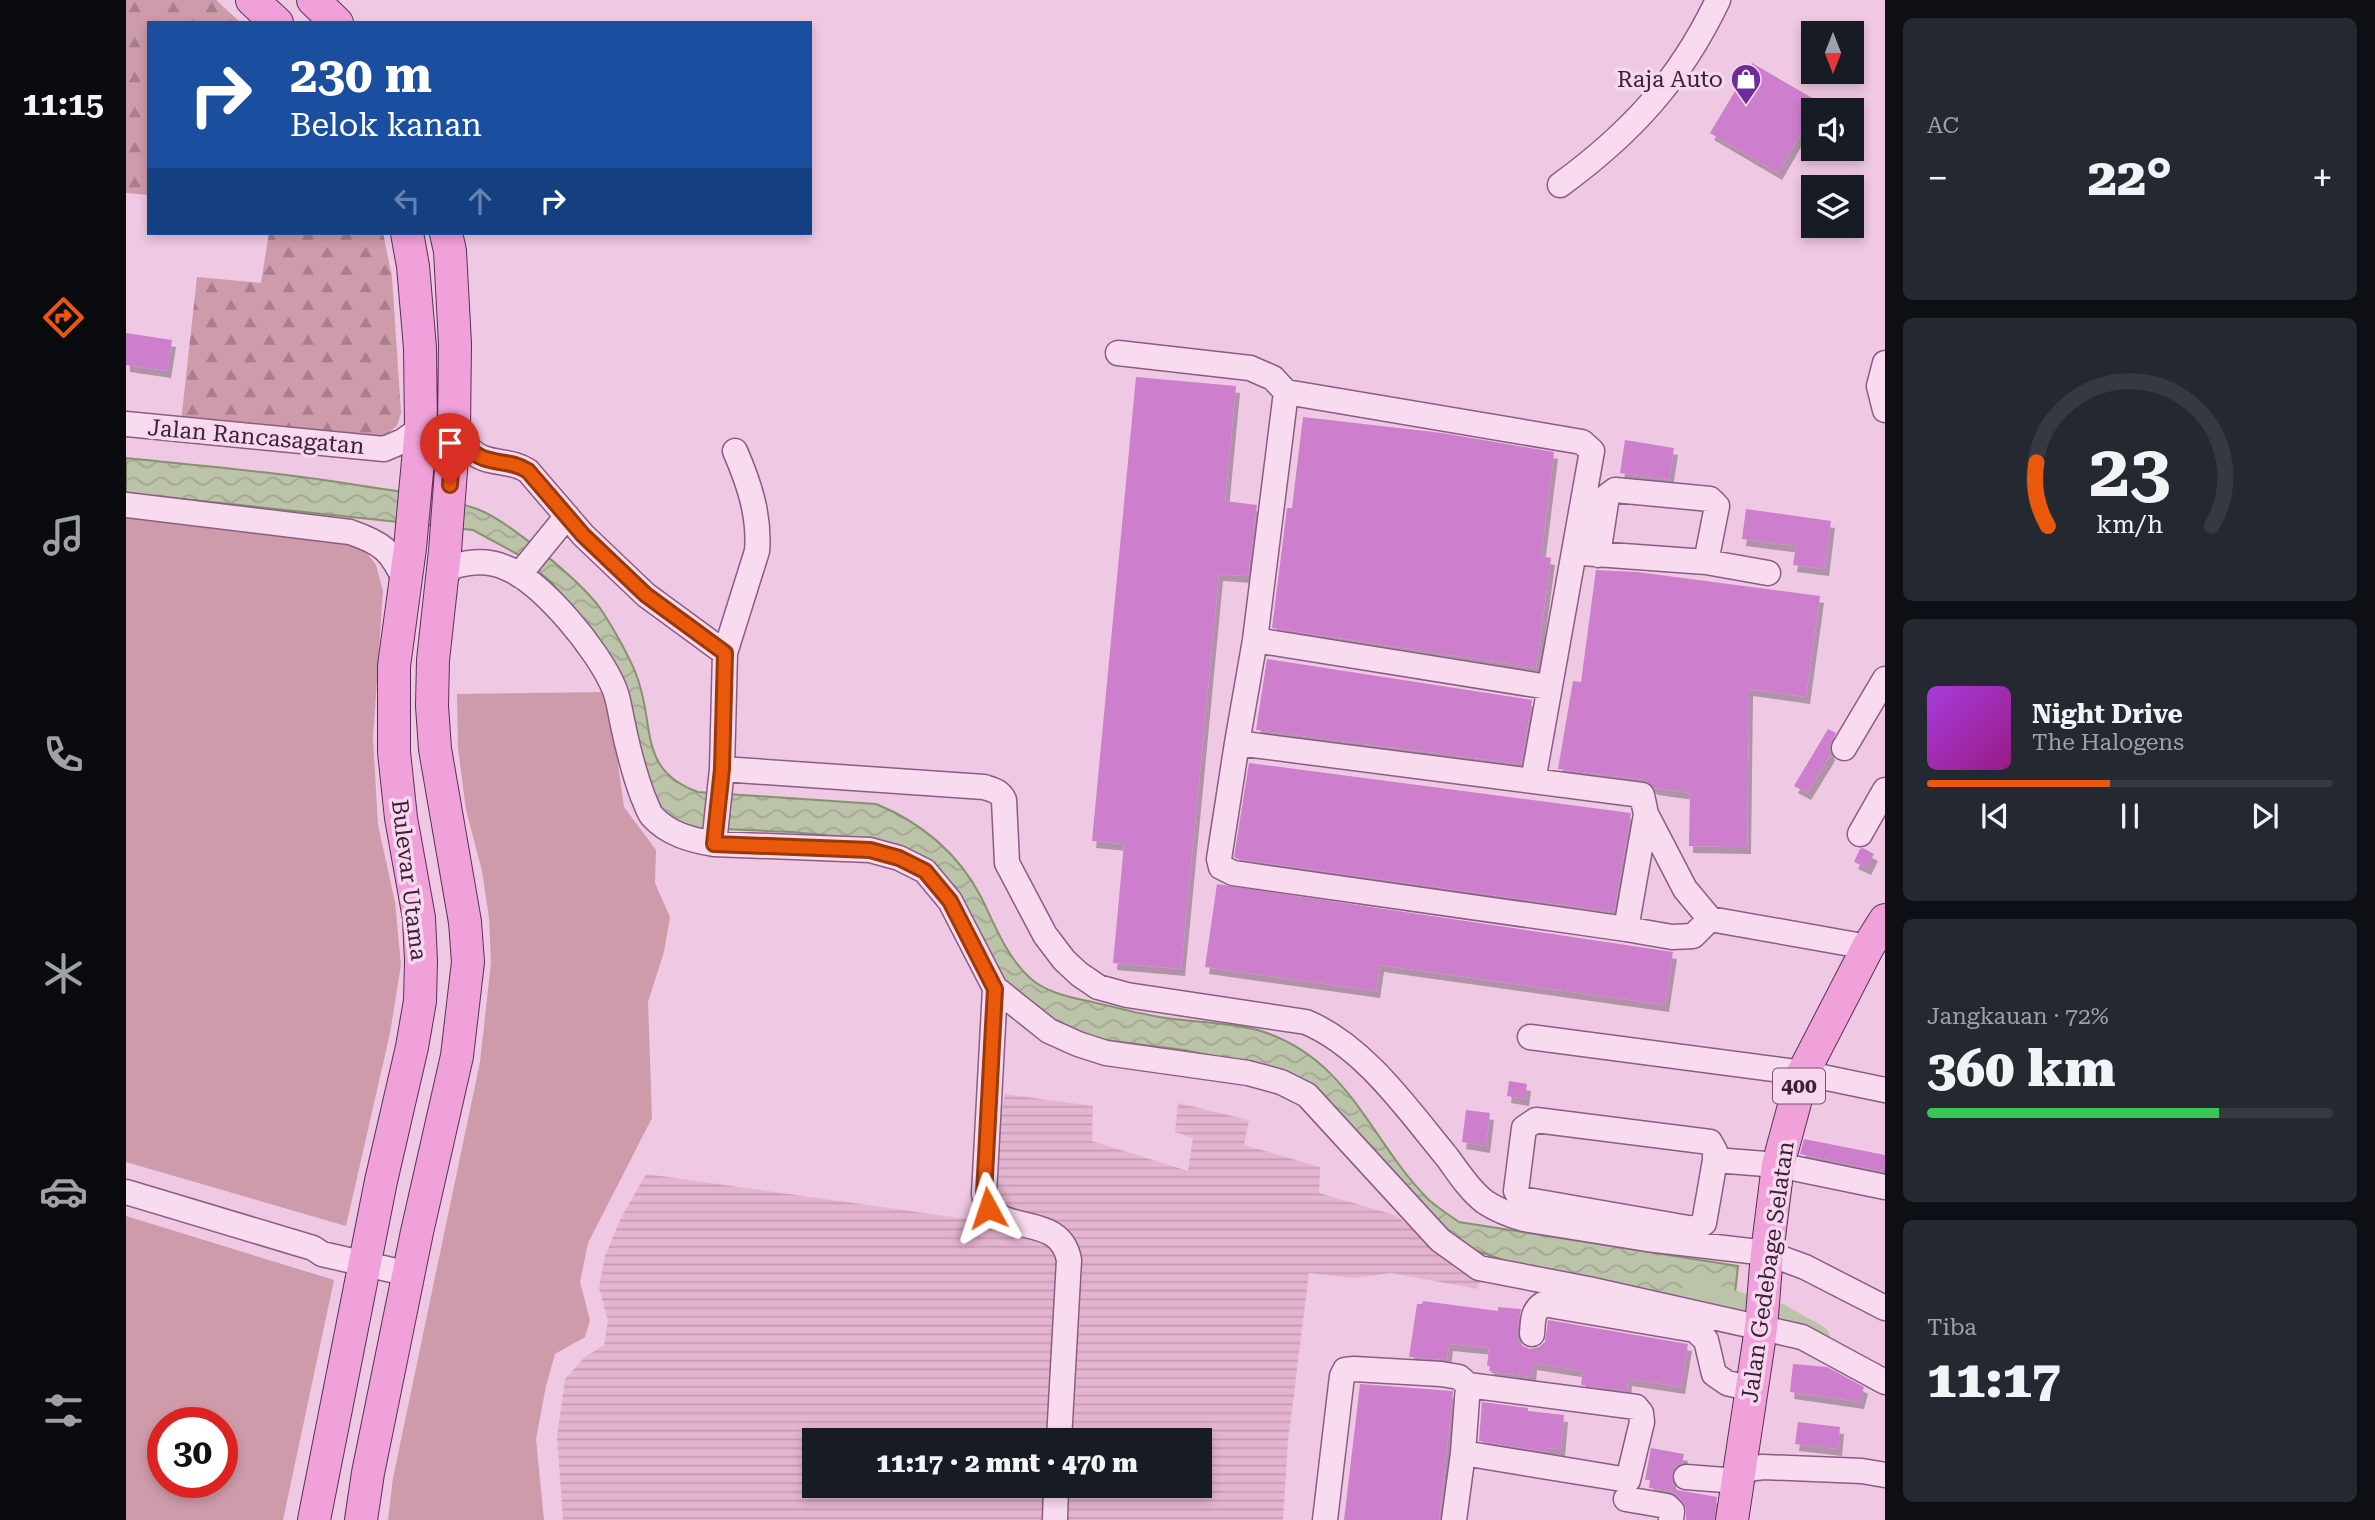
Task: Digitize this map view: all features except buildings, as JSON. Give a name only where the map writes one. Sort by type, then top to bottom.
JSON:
[{"type":"main road","points":[[252,0],[275,21]]},
{"type":"main road","points":[[313,0],[336,21]]},
{"type":"main road","name":"Bulevar Utama","points":[[314,1520],[360,1261],[412,1047],[420,1001],[419,918],[401,818],[394,752],[394,666],[410,548],[421,428],[420,348],[413,266],[407,235]]},
{"type":"main road","name":"Bulevar Utama","points":[[361,1520],[368,1473],[409,1274],[457,1056],[468,962],[462,898],[435,749],[432,706],[433,660],[454,430],[455,344],[450,251],[446,235]]},
{"type":"main road","points":[[401,818],[445,813]]},
{"type":"main road","name":"Jalan Gedebage Selatan","points":[[1732,1520],[1761,1325],[1779,1165],[1803,1073],[1868,947],[1885,920]]},
{"type":"street","points":[[1560,185],[1628,130],[1667,86],[1697,41],[1718,0]]},
{"type":"street","points":[[1118,353],[1250,369],[1273,379],[1286,392],[1583,442],[1592,451],[1586,554]]},
{"type":"street","points":[[1885,363],[1879,386],[1885,410]]},
{"type":"street","points":[[1286,392],[1255,640],[1219,859],[1221,867],[1233,873],[1672,937],[1693,936],[1710,919]]},
{"type":"street","name":"Jalan Rancasagatan","points":[[126,425],[384,449],[403,441],[421,428]]},
{"type":"street","points":[[454,430],[463,443],[481,458],[517,464],[528,471],[559,525],[583,535],[646,595],[717,647]]},
{"type":"street","points":[[715,838],[721,780],[717,647],[757,551],[758,542],[751,489],[735,452]]},
{"type":"street","points":[[1533,781],[1548,687],[1586,554],[1607,496],[1615,490],[1710,499],[1717,506],[1706,562]]},
{"type":"street","points":[[126,505],[349,532],[375,541],[395,559],[405,581]]},
{"type":"street","points":[[523,570],[559,525]]},
{"type":"street","points":[[1586,554],[1706,562],[1768,573]]},
{"type":"street","points":[[441,583],[452,567],[471,562],[523,570],[581,635],[601,662],[615,690],[635,775],[650,815],[670,831],[694,840],[715,838],[870,850],[899,858],[925,871],[950,901],[995,989],[1049,1031],[1106,1053],[1248,1073],[1281,1082],[1307,1095],[1440,1240],[1479,1268],[1761,1325],[1802,1337],[1885,1382]]},
{"type":"street","points":[[1255,640],[1548,687]]},
{"type":"street","points":[[1844,748],[1885,679]]},
{"type":"street","points":[[1237,743],[1642,795],[1646,814],[1685,889],[1710,919],[1868,947]]},
{"type":"street","points":[[721,780],[984,787],[996,790],[1002,794],[1004,800],[1005,854],[1013,876],[1045,935],[1064,960],[1098,987],[1127,995],[1306,1022],[1325,1030],[1394,1093],[1483,1201],[1506,1213],[1524,1219],[1805,1267],[1885,1308]]},
{"type":"street","points":[[1860,834],[1885,790]]},
{"type":"street","points":[[1626,929],[1646,814]]},
{"type":"street","points":[[995,989],[984,1194],[988,1208],[997,1214],[1052,1234],[1064,1244],[1067,1252],[1069,1260],[1060,1428]]},
{"type":"street","points":[[1530,1037],[1803,1073],[1885,1090]]},
{"type":"street","points":[[1536,1120],[1710,1142],[1715,1151],[1715,1160],[1704,1223],[1694,1229],[1521,1199],[1516,1191],[1524,1128],[1536,1120]]},
{"type":"street","points":[[1715,1160],[1779,1165],[1885,1187]]},
{"type":"street","points":[[126,1192],[313,1248],[323,1247],[350,1254],[360,1261],[409,1274]]},
{"type":"street","points":[[1532,1334],[1536,1308],[1543,1304],[1695,1330],[1706,1340],[1714,1374],[1727,1383],[1752,1388]]},
{"type":"street","points":[[1325,1520],[1342,1376],[1346,1370],[1353,1368],[1441,1374],[1459,1377],[1468,1385],[1636,1407],[1641,1413],[1642,1422],[1626,1500]]},
{"type":"street","points":[[1454,1520],[1468,1385]]},
{"type":"street","points":[[1463,1453],[1626,1500],[1667,1506],[1672,1511],[1671,1520]]},
{"type":"street","points":[[1686,1477],[1739,1475],[1763,1467],[1862,1471],[1885,1475]]},
{"type":"street","points":[[1055,1520],[1056,1498]]},
{"type":"shaded area","points":[[1005,1094],[1093,1106],[1092,1141],[1188,1171],[1193,1138],[1175,1132],[1178,1103],[1249,1120],[1244,1145],[1320,1167],[1319,1193],[1395,1215],[1457,1265],[1485,1271],[1477,1289],[1391,1273],[1354,1278],[1309,1273],[1288,1441],[1283,1520],[1068,1520],[1069,1498],[1212,1498],[1212,1428],[1073,1428],[1082,1270],[1072,1239],[1006,1209],[990,1195],[991,1166]]},
{"type":"shaded area","points":[[646,1174],[975,1220],[1048,1240],[1061,1256],[1055,1428],[802,1428],[802,1498],[1052,1498],[1051,1520],[563,1520],[557,1437],[565,1379],[585,1357],[604,1345],[608,1320],[599,1288],[605,1256],[621,1218]]},
{"type":"green space","points":[[126,0],[216,0],[239,21],[147,21],[147,195],[126,193]]},
{"type":"green space","points":[[269,235],[383,235],[392,277],[401,413],[397,426],[378,441],[181,422],[197,277],[261,283]]},
{"type":"green space","points":[[126,518],[338,539],[367,553],[376,565],[383,591],[373,739],[378,825],[395,902],[401,965],[390,1033],[346,1226],[126,1162]]},
{"type":"green space","points":[[608,692],[624,807],[656,850],[655,883],[670,917],[664,952],[648,1002],[652,1118],[588,1243],[580,1282],[590,1320],[585,1337],[555,1354],[546,1386],[536,1439],[544,1520],[388,1520],[393,1478],[480,1062],[491,963],[489,918],[482,871],[466,810],[458,748],[457,694]]},
{"type":"green space","points":[[126,1216],[334,1280],[283,1520],[126,1520]]},
{"type":"water","points":[[126,458],[333,481],[406,492],[463,505],[490,515],[543,553],[600,608],[620,640],[636,674],[656,758],[678,783],[698,792],[876,804],[893,811],[937,841],[962,867],[1014,960],[1030,978],[1043,987],[1065,996],[1146,1015],[1251,1028],[1292,1044],[1317,1061],[1338,1081],[1408,1177],[1429,1200],[1459,1222],[1738,1266],[1733,1311],[1551,1277],[1469,1248],[1423,1214],[1321,1094],[1286,1071],[1184,1050],[1097,1039],[1033,1010],[1003,978],[920,856],[884,841],[792,832],[699,828],[677,822],[658,810],[605,649],[552,583],[519,555],[473,530],[126,493]]},
{"type":"waterway","points":[[1695,1295],[1777,1318],[1815,1339]]},
{"type":"place","name":"Raja Auto","points":[[1746,106]]},
{"type":"route","points":[[450,485],[454,430],[463,443],[481,458],[517,464],[528,471],[583,535],[646,595],[725,653],[722,769],[714,844],[870,850],[899,858],[925,871],[950,901],[995,989],[984,1194],[988,1208]]}]
